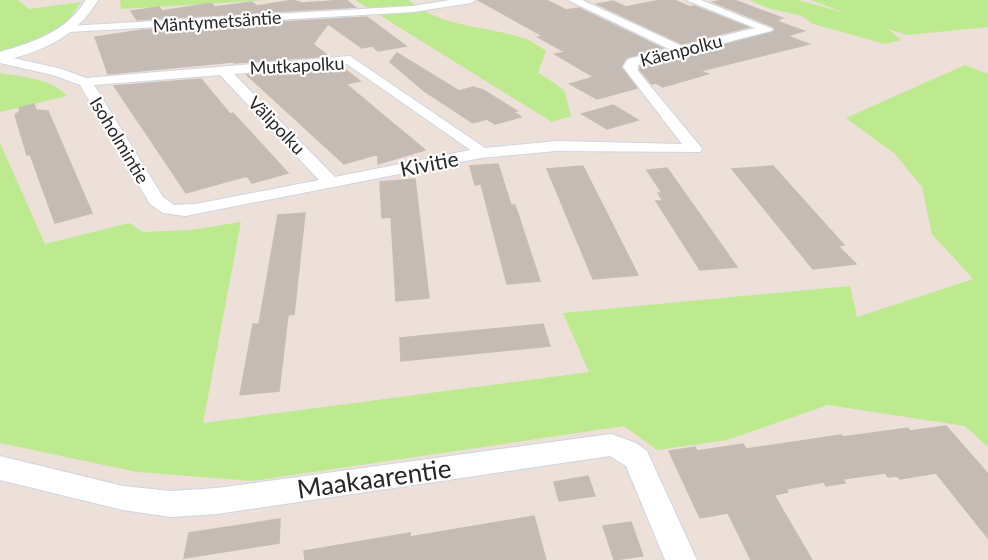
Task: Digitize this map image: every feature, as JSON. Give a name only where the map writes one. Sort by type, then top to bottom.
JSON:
[{"type":"street","name":"Isoholmintie","points":[[0,58],[44,42],[69,29],[82,18],[92,0]]},
{"type":"street","name":"Mäntymetsäntie","points":[[69,29],[413,9],[471,0]]},
{"type":"street","points":[[573,0],[680,50]]},
{"type":"street","name":"Käenpolku","points":[[691,0],[767,29],[633,62],[630,67],[694,149]]},
{"type":"street","name":"Isoholmintie","points":[[0,58],[57,72],[85,82],[156,200],[167,209]]},
{"type":"street","name":"Mutkapolku","points":[[85,82],[350,60],[475,146],[481,153]]},
{"type":"street","name":"Välipolku","points":[[223,70],[330,182]]},
{"type":"street","name":"Kivitie","points":[[167,209],[196,210],[481,153],[556,146],[694,149]]},
{"type":"street","name":"Maakaarentie","points":[[0,468],[123,498],[171,504],[217,501],[611,445],[626,451],[637,459],[681,560]]},
{"type":"green space","points":[[0,0],[18,0],[29,9],[81,2],[65,25],[44,38],[0,54]]},
{"type":"green space","points":[[120,0],[268,0],[121,9]]},
{"type":"green space","points":[[355,0],[409,0],[422,9],[450,21],[526,39],[546,51],[538,72],[564,90],[571,116],[552,122]]},
{"type":"green space","points":[[749,0],[798,0],[845,13],[811,0],[988,0],[988,27],[907,35],[888,29],[901,40],[885,44],[813,24],[802,16],[768,8]]},
{"type":"green space","points":[[965,65],[988,74],[988,447],[965,426],[828,405],[727,440],[657,450],[624,426],[253,481],[137,472],[0,443],[0,143],[45,244],[129,223],[143,232],[190,230],[241,222],[203,423],[589,372],[563,313],[850,286],[857,317],[973,279],[932,234],[922,187],[895,154],[846,118]]},
{"type":"green space","points":[[0,73],[45,82],[61,90],[67,96],[0,112]]},
{"type":"building","points":[[293,0],[302,3],[346,0],[355,7],[137,20],[131,11],[159,7],[162,11],[206,4],[212,4],[215,7],[252,2],[257,6]]},
{"type":"building","points":[[478,0],[546,0],[566,10],[579,8],[662,48],[626,58],[621,67],[637,88],[597,99],[570,84],[594,77],[555,54],[565,52],[538,37],[543,36]]},
{"type":"building","points":[[661,0],[674,0],[690,7],[694,6],[748,27],[682,44],[597,4],[613,1],[626,7]]},
{"type":"building","points":[[734,0],[782,18],[776,21],[804,31],[787,36],[809,44],[700,71],[708,74],[663,87],[656,83],[652,84],[640,67],[775,31],[774,27],[713,2]]},
{"type":"building","points":[[367,17],[406,46],[378,51],[372,46],[362,48],[328,24],[313,44],[328,56],[108,74],[95,37],[143,30]]},
{"type":"building","points":[[397,53],[459,91],[473,87],[483,90],[517,111],[514,112],[521,117],[495,124],[487,119],[473,123],[424,91],[390,62]]},
{"type":"building","points":[[342,67],[360,81],[346,84],[425,150],[378,164],[378,154],[344,164],[247,75]]},
{"type":"building","points":[[201,79],[230,114],[233,113],[288,173],[252,183],[247,176],[186,193],[114,86]]},
{"type":"building","points":[[34,104],[36,110],[48,111],[92,213],[55,223],[30,154],[27,155],[15,115],[20,111],[19,108]]},
{"type":"building","points":[[613,105],[638,120],[607,129],[582,114]]},
{"type":"building","points":[[498,164],[511,205],[515,205],[540,281],[507,284],[481,184],[475,185],[470,166]]},
{"type":"building","points":[[583,166],[638,275],[593,279],[547,169]]},
{"type":"building","points":[[773,166],[844,245],[838,246],[856,264],[813,269],[732,169]]},
{"type":"building","points":[[667,168],[737,267],[700,270],[656,201],[663,201],[658,193],[662,193],[647,170]]},
{"type":"building","points":[[415,179],[429,298],[396,301],[391,217],[382,218],[380,182]]},
{"type":"building","points":[[305,213],[294,314],[288,315],[279,391],[240,395],[253,324],[259,324],[278,215]]},
{"type":"building","points":[[543,324],[550,346],[401,361],[400,338]]},
{"type":"building","points":[[946,426],[988,474],[988,538],[936,473],[900,479],[897,476],[888,477],[885,473],[843,479],[845,483],[826,486],[824,482],[786,489],[788,492],[774,495],[812,560],[751,560],[728,513],[700,518],[669,451],[695,447],[697,451],[743,444],[746,449],[841,435],[843,437],[908,428],[910,431]]},
{"type":"building","points":[[588,476],[595,496],[559,501],[554,482]]},
{"type":"building","points":[[534,516],[546,560],[305,560],[304,551],[410,533],[410,537]]},
{"type":"building","points":[[280,519],[279,543],[184,558],[189,533]]},
{"type":"building","points":[[631,522],[643,556],[614,560],[603,526]]}]
